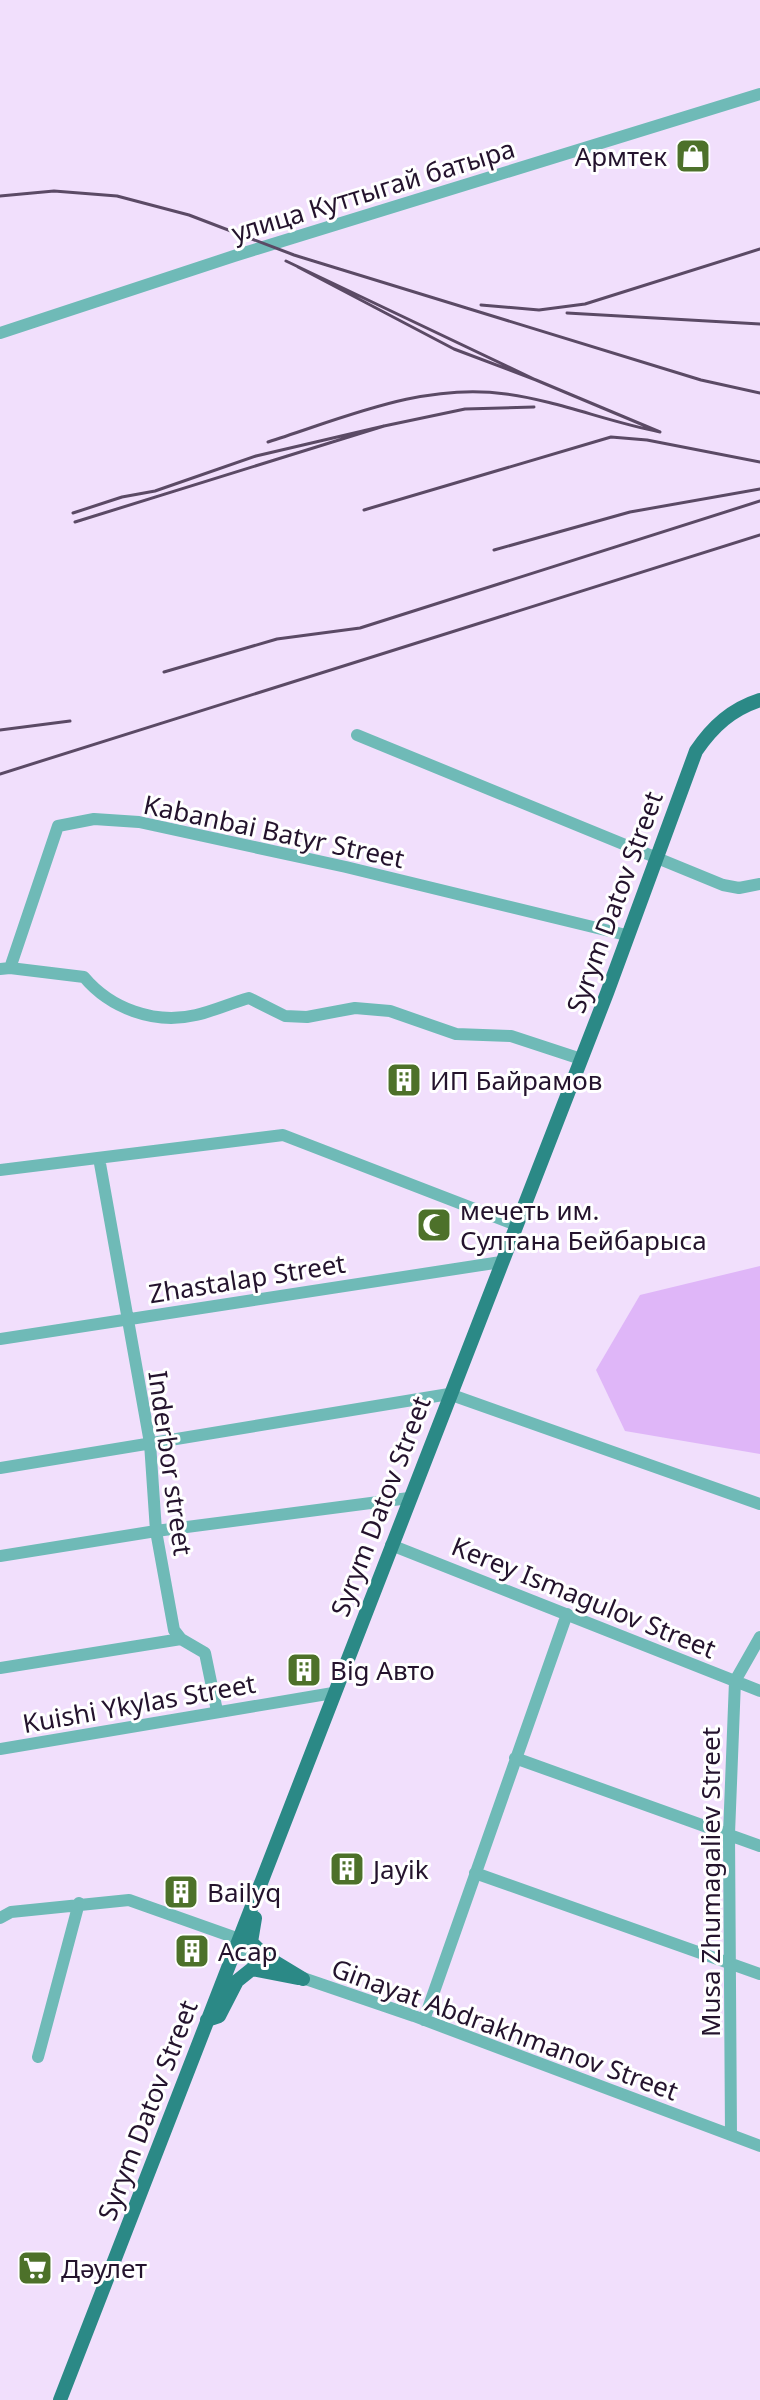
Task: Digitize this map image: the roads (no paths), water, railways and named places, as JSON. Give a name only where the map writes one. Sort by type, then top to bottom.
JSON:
[{"type":"main road","name":"Syrym Datov Street","points":[[60,2400],[581,1059],[696,751],[720,721],[743,706],[760,700]]},
{"type":"main road","points":[[261,1879],[264,1897],[252,1927],[251,1942],[265,1956],[303,1979]]},
{"type":"main road","points":[[207,2020],[219,2016],[237,1981],[252,1969],[303,1979]]},
{"type":"street","name":"улица Куттыгай батыра","points":[[0,333],[249,251],[760,94]]},
{"type":"street","points":[[357,735],[723,885],[739,888],[760,884]]},
{"type":"street","name":"Kabanbai Batyr Street","points":[[581,1059],[511,1036],[456,1034],[390,1011],[355,1008],[307,1017],[285,1016],[249,998],[192,1016],[156,1016],[102,998],[84,977],[5,969],[58,826],[94,819],[139,822],[346,867],[626,935]]},
{"type":"street","points":[[0,1170],[283,1135],[516,1225]]},
{"type":"street","name":"Inderbor street","points":[[99,1158],[150,1443],[156,1531],[174,1630],[181,1639],[205,1653],[217,1711]]},
{"type":"street","name":"Zhastalap Street","points":[[0,1339],[501,1262]]},
{"type":"street","points":[[0,1468],[449,1394],[760,1504]]},
{"type":"street","points":[[0,1556],[156,1531],[409,1498]]},
{"type":"street","name":"Kerey Ismagulov Street","points":[[391,1545],[760,1691]]},
{"type":"street","points":[[424,2020],[567,1614]]},
{"type":"street","name":"Musa Zhumagaliev Street","points":[[731,2135],[729,1834],[735,1681],[760,1637]]},
{"type":"street","points":[[0,1668],[181,1639]]},
{"type":"street","name":"Kuishi Ykylas Street","points":[[0,1749],[333,1693]]},
{"type":"street","points":[[515,1758],[760,1846]]},
{"type":"street","points":[[475,1873],[760,1974]]},
{"type":"street","name":"Ginayat Abdrakhmanov Street","points":[[0,1918],[11,1912],[129,1900],[237,1945],[303,1979],[424,2020],[760,2146]]},
{"type":"street","points":[[38,2057],[79,1903]]},
{"type":"railway","points":[[0,196],[54,191],[117,196],[189,215],[294,255],[701,380],[760,393]]},
{"type":"railway","points":[[481,305],[539,310],[585,304],[760,249]]},
{"type":"railway","points":[[286,261],[536,380],[454,349],[298,267]]},
{"type":"railway","points":[[567,313],[760,324]]},
{"type":"railway","points":[[268,442],[385,404],[445,393],[475,392],[525,397],[660,432],[536,380]]},
{"type":"railway","points":[[384,426],[465,409],[534,407]]},
{"type":"railway","points":[[73,513],[122,497],[155,491],[256,456],[384,426],[75,522]]},
{"type":"railway","points":[[364,510],[611,437],[647,440],[760,462]]},
{"type":"railway","points":[[494,550],[630,512],[760,489]]},
{"type":"railway","points":[[164,672],[277,639],[360,628],[760,501]]},
{"type":"railway","points":[[0,774],[760,535]]},
{"type":"railway","points":[[0,730],[70,721]]},
{"type":"place","name":"Армтек","points":[[693,156]]},
{"type":"place","name":"ИП Байрамов","points":[[404,1080]]},
{"type":"place","name":"мечеть им. Султана Бейбарыса","points":[[434,1225]]},
{"type":"place","name":"Big Авто","points":[[304,1670]]},
{"type":"place","name":"Jayik","points":[[347,1869]]},
{"type":"place","name":"Bailyq","points":[[181,1892]]},
{"type":"place","name":"Асар","points":[[192,1951]]},
{"type":"place","name":"Дәулет","points":[[35,2268]]}]
